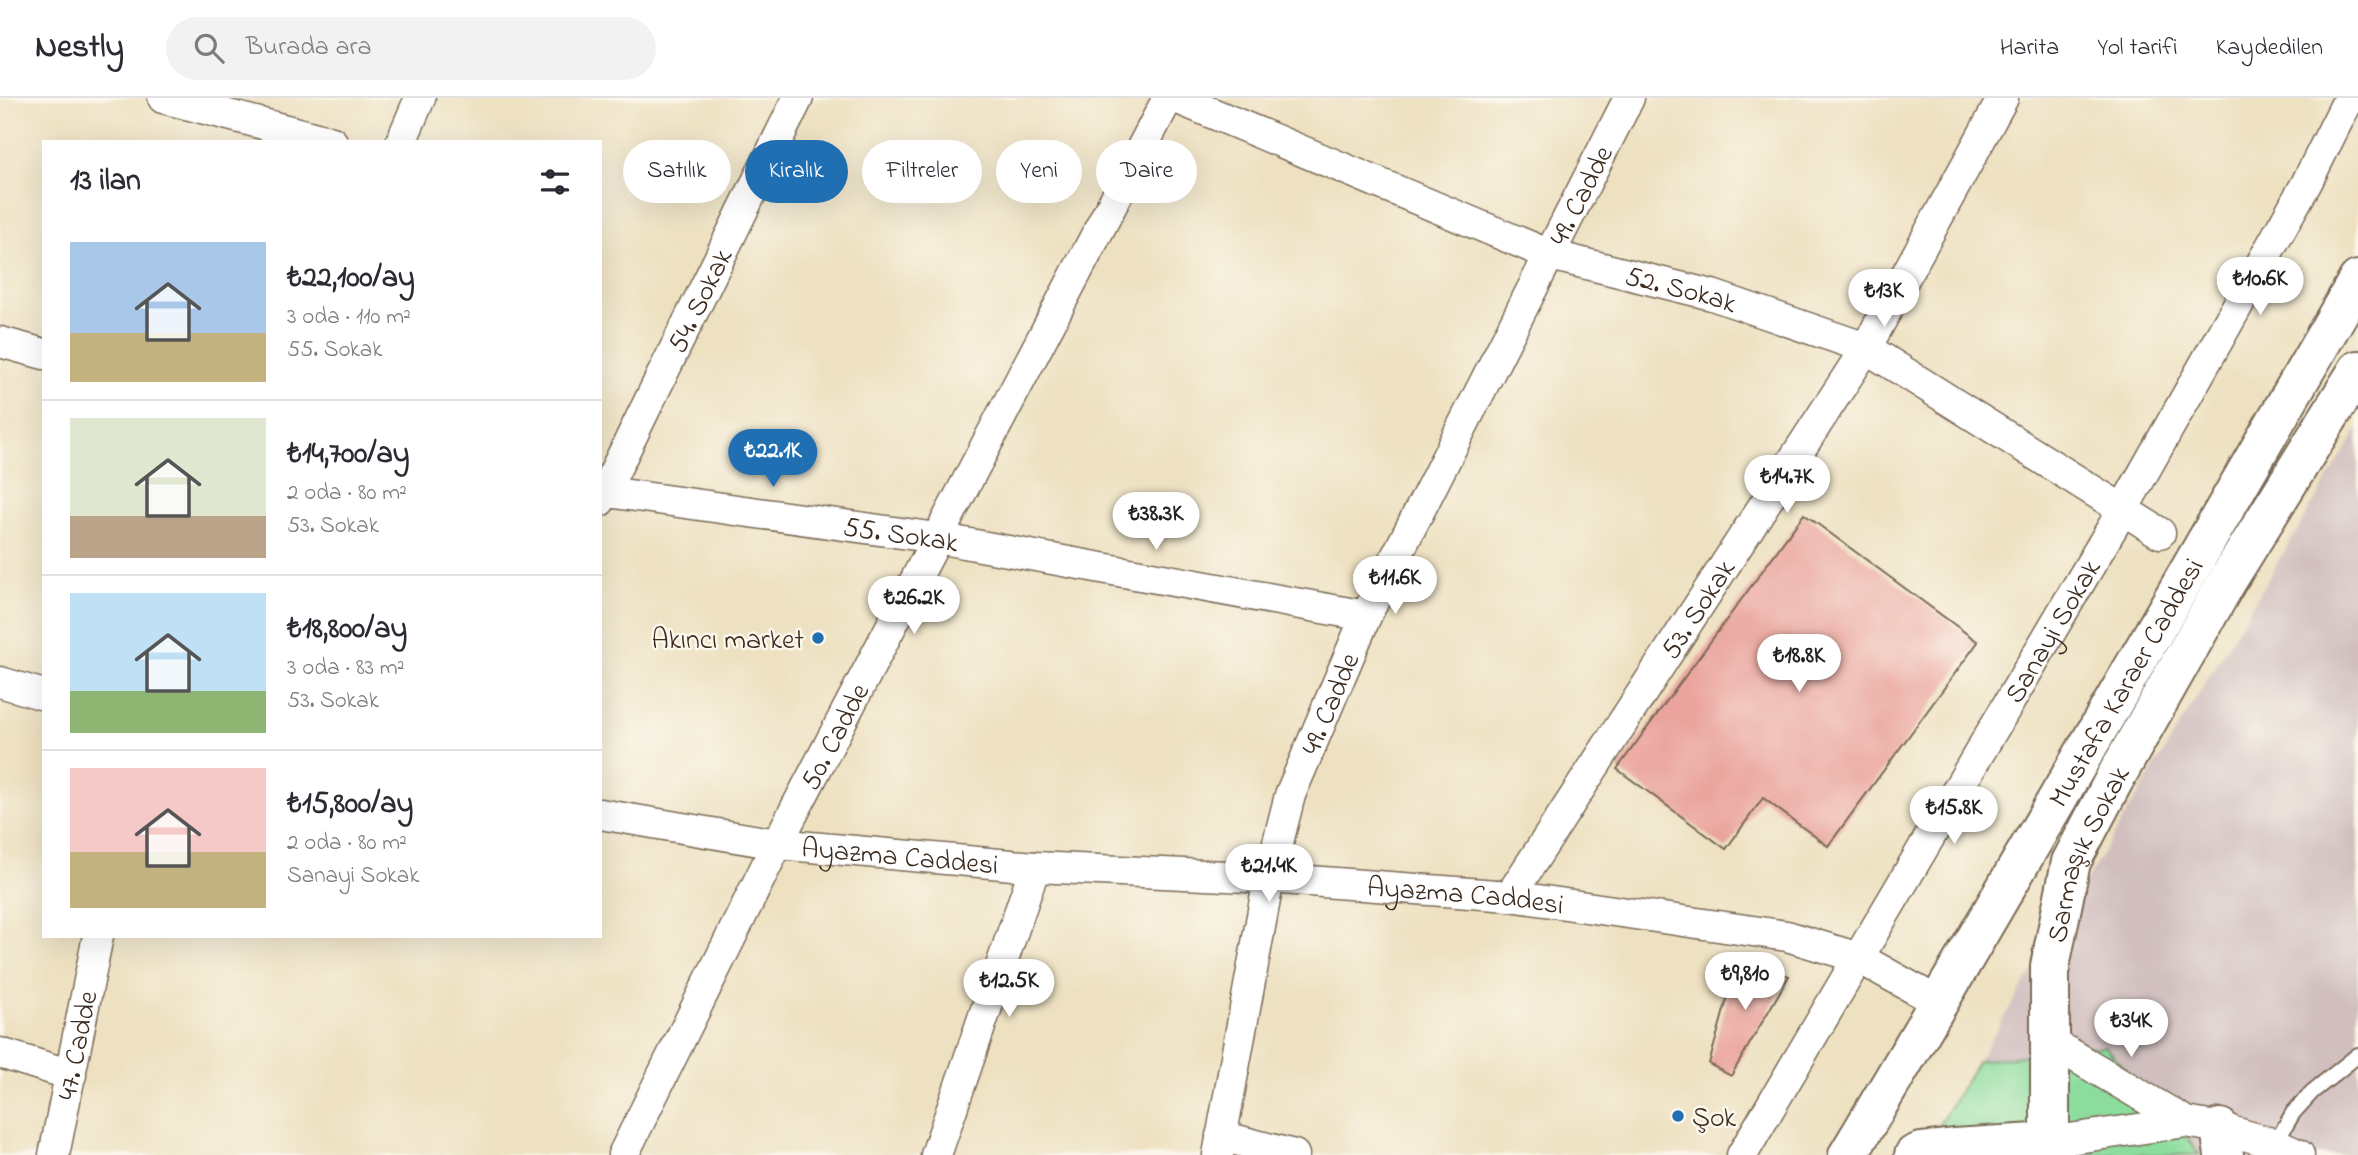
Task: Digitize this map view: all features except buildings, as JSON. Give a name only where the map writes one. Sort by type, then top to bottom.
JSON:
[{"type":"main road","name":"Mustafa Karaer Caddesi","points":[[1848,1155],[1940,1003],[2358,280]]},
{"type":"main road","name":"Mustafa Karaer Caddesi","points":[[2227,581],[2358,370]]},
{"type":"main road","name":"Sarmaşık Sokak","points":[[2049,1148],[2050,966],[2071,862],[2114,780],[2227,581]]},
{"type":"main road","points":[[1914,1155],[1921,1152],[2049,1148]]},
{"type":"street","points":[[163,98],[324,140]]},
{"type":"street","points":[[402,140],[420,98]]},
{"type":"street","name":"54. Sokak","points":[[602,492],[797,98]]},
{"type":"street","name":"50. Cadde","points":[[623,1155],[777,844],[1168,98]]},
{"type":"street","name":"52. Sokak","points":[[1176,98],[1550,255],[1712,295],[1866,348],[2160,533]]},
{"type":"street","name":"49. Cadde","points":[[1219,1146],[1269,878],[1290,795],[1366,616],[1629,98]]},
{"type":"street","name":"53. Sokak","points":[[1510,896],[1866,348],[2003,98]]},
{"type":"street","name":"Sanayi Sokak","points":[[1742,1155],[2122,511],[2306,184],[2349,98]]},
{"type":"street","points":[[0,342],[42,353]]},
{"type":"street","name":"55. Sokak","points":[[602,494],[937,538],[1366,616]]},
{"type":"street","points":[[0,682],[42,694]]},
{"type":"street","name":"Ayazma Caddesi","points":[[602,814],[777,844],[1035,867],[1269,878],[1510,896],[1787,936],[1859,958],[1940,1003]]},
{"type":"street","points":[[936,1155],[1035,867]]},
{"type":"street","name":"47. Cadde","points":[[54,1155],[98,938]]},
{"type":"street","points":[[2049,1041],[2210,1135]]},
{"type":"street","points":[[0,1053],[71,1074]]},
{"type":"street","points":[[2049,1148],[2210,1135],[2287,1149]]},
{"type":"street","points":[[1219,1146],[1294,1155]]},
{"type":"lane","points":[[2287,1149],[2293,1113],[2312,1092],[2358,1055]]},
{"type":"shaded area","points":[[2358,429],[2358,1155],[1919,1155],[1978,1061]]},
{"type":"green space","points":[[2105,1046],[2191,1142],[2199,1155],[1920,1155],[1978,1061]]},
{"type":"place","name":"Akıncı market","points":[[818,638]]},
{"type":"place","name":"Şok","points":[[1678,1116]]}]
